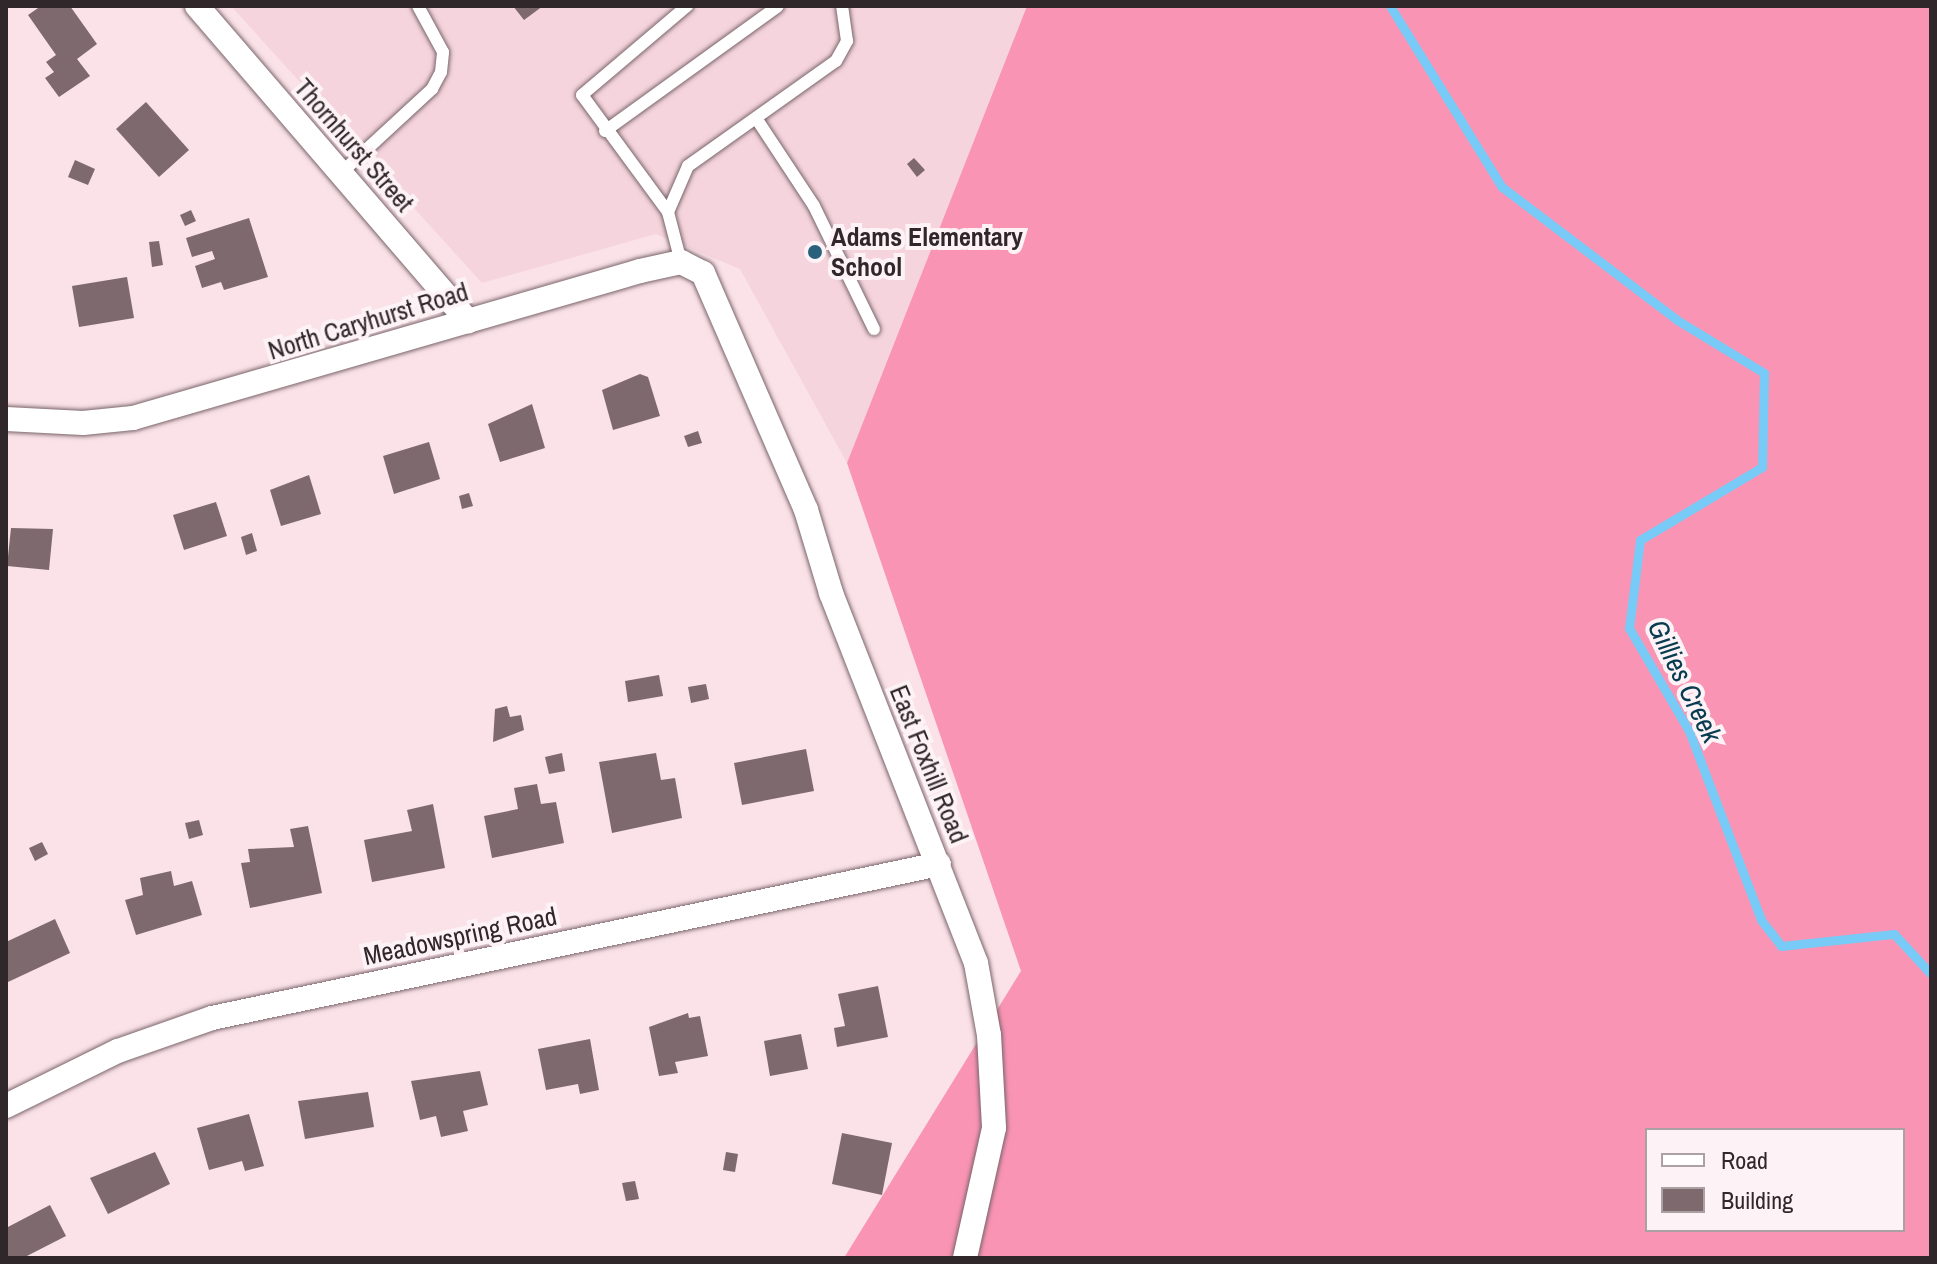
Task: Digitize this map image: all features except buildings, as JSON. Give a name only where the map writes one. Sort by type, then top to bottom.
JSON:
[{"type":"street","name":"Thornhurst Street","points":[[197,6],[468,321]]},
{"type":"street","name":"North Caryhurst Road","points":[[6,419],[83,423],[133,418],[681,262]]},
{"type":"street","name":"East Foxhill Road","points":[[681,262],[703,273],[722,306],[976,963],[993,1071],[987,1180],[965,1258]]},
{"type":"street","name":"Meadowspring Road","points":[[6,1106],[118,1051],[212,1018],[939,864]]},
{"type":"lane","points":[[341,173],[432,89],[441,72],[443,52],[418,6]]},
{"type":"lane","points":[[681,262],[668,212],[587,108],[585,86],[687,6]]},
{"type":"lane","points":[[605,131],[778,6]]},
{"type":"lane","points":[[668,212],[688,166],[836,61],[847,41],[842,6]]},
{"type":"lane","points":[[756,118],[814,206],[874,329]]},
{"type":"shaded area","name":"Adams Elementary School","points":[[231,6],[1027,6],[847,463],[740,269],[656,234],[482,283]]},
{"type":"shaded area","points":[[1027,6],[1931,6],[1931,1258],[844,1258],[1021,971],[847,463]]},
{"type":"waterway","name":"Gillies Creek","points":[[1390,6],[1502,187],[1677,320],[1764,373],[1762,467],[1640,540],[1629,628],[1689,731],[1761,920],[1781,946],[1894,934],[1931,974]]},
{"type":"place","name":"Adams Elementary School","points":[[815,252]]}]
